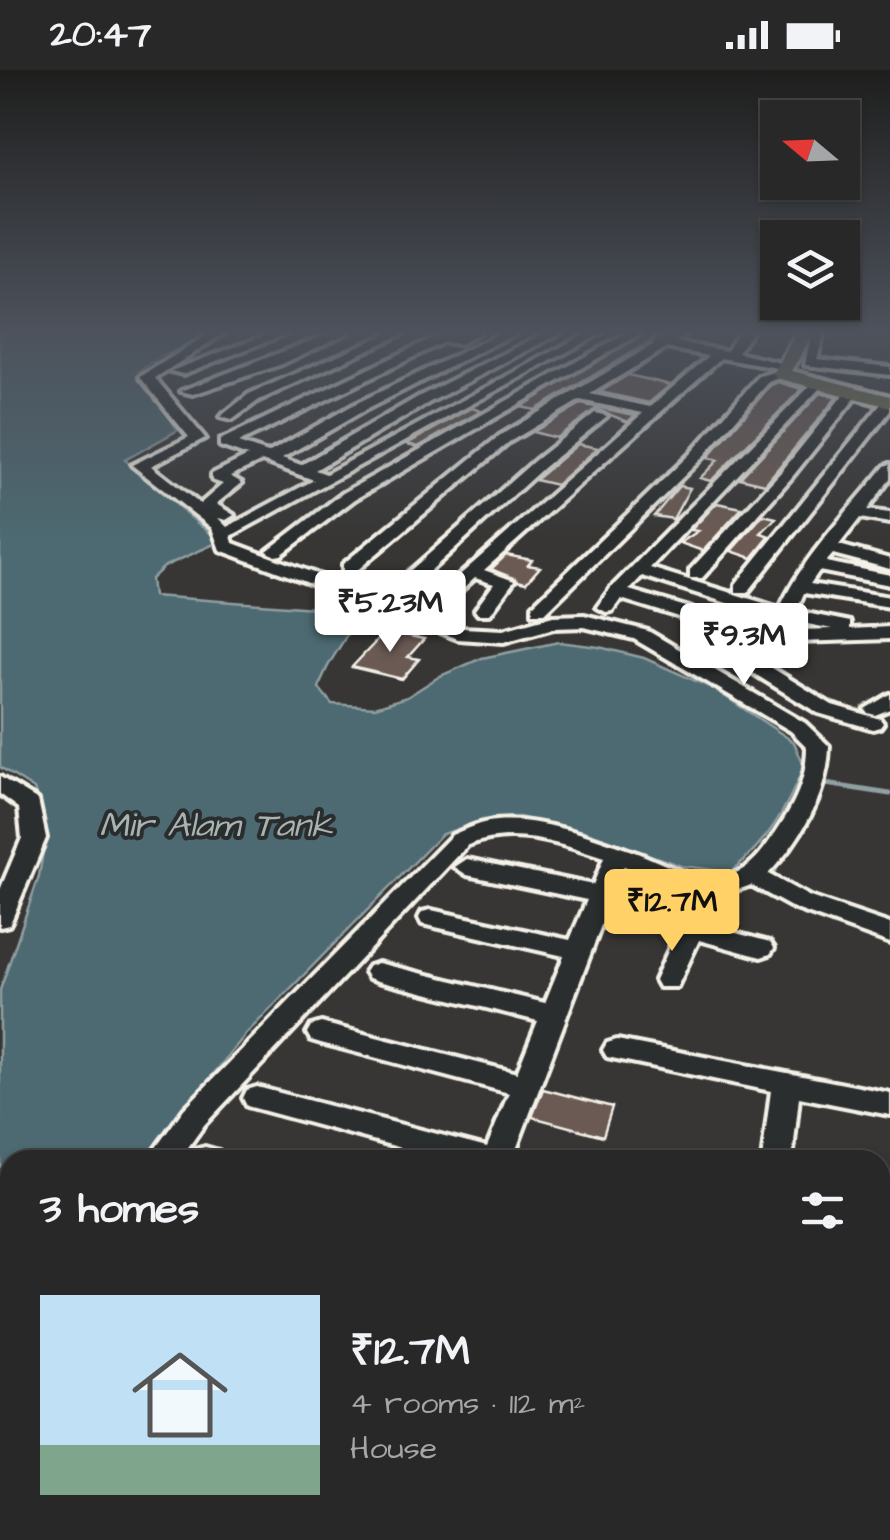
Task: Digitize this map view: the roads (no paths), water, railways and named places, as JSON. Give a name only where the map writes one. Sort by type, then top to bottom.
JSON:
[{"type":"street","points":[[167,401],[198,438],[140,465],[219,526],[226,546],[458,633],[504,636],[553,622],[584,621],[641,635],[798,727],[818,746],[815,783],[769,859],[753,874],[705,886],[617,854],[533,833],[495,828],[460,840],[194,1117],[169,1150]]},
{"type":"street","points":[[227,417],[249,401]]},
{"type":"street","points":[[267,401],[297,406]]},
{"type":"street","points":[[308,401],[224,443],[324,478]]},
{"type":"street","points":[[249,521],[220,513],[208,502],[234,483],[218,476],[265,458],[378,401]]},
{"type":"street","points":[[303,470],[422,401]]},
{"type":"street","points":[[232,530],[467,401]]},
{"type":"street","points":[[275,551],[349,496],[517,401]]},
{"type":"street","points":[[349,568],[504,439],[569,401]]},
{"type":"street","points":[[604,401],[656,412]]},
{"type":"street","points":[[436,604],[670,401]]},
{"type":"street","points":[[539,609],[695,457],[745,401]]},
{"type":"street","points":[[800,401],[611,600],[766,637],[884,633]]},
{"type":"street","points":[[696,574],[787,474],[846,401]]},
{"type":"street","points":[[742,588],[890,402]]},
{"type":"street","points":[[400,589],[539,464],[600,416]]},
{"type":"street","points":[[262,424],[305,438]]},
{"type":"street","points":[[539,464],[590,472]]},
{"type":"street","points":[[786,614],[798,587],[890,469]]},
{"type":"street","points":[[856,513],[890,518]]},
{"type":"street","points":[[828,547],[890,564]]},
{"type":"street","points":[[815,566],[890,580]]},
{"type":"street","points":[[639,570],[786,614],[884,633]]},
{"type":"street","points":[[471,572],[505,580],[484,610]]},
{"type":"street","points":[[798,587],[890,602]]},
{"type":"street","points":[[718,623],[700,632],[826,709],[880,711]]},
{"type":"street","points":[[0,784],[30,805],[34,838],[0,918]]},
{"type":"street","points":[[498,1150],[617,854]]},
{"type":"street","points":[[467,866],[761,948]]},
{"type":"street","points":[[753,874],[766,887],[803,904],[890,934]]},
{"type":"street","points":[[430,918],[579,951]]},
{"type":"street","points":[[668,980],[691,930]]},
{"type":"street","points":[[378,972],[554,1015]]},
{"type":"street","points":[[321,1033],[526,1086]]},
{"type":"street","points":[[617,1050],[890,1104]]},
{"type":"street","points":[[779,1150],[786,1084]]},
{"type":"street","points":[[258,1098],[456,1150]]},
{"type":"water","name":"Mir Alam Tank","points":[[0,401],[158,401],[178,430],[125,460],[221,541],[165,566],[151,579],[153,596],[328,609],[353,623],[319,688],[332,704],[375,707],[407,697],[440,676],[482,658],[559,642],[599,647],[644,658],[714,689],[794,742],[804,766],[775,824],[731,872],[681,866],[584,831],[519,817],[493,818],[442,834],[246,1034],[151,1150],[0,1150],[0,990],[39,876],[47,829],[34,789],[0,767]]},
{"type":"waterway","points":[[819,783],[890,794]]}]
